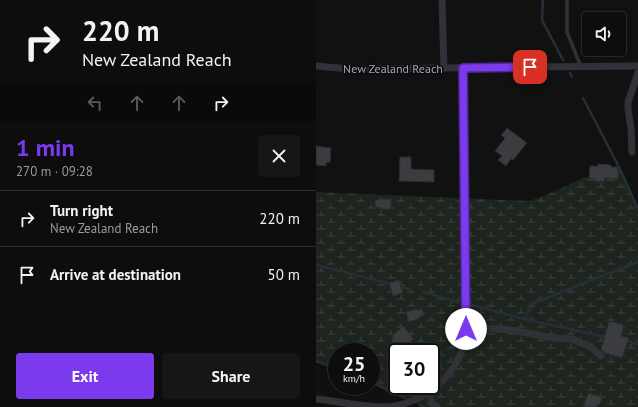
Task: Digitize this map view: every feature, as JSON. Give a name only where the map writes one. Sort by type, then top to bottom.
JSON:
[{"type":"street","points":[[442,0],[444,68]]},
{"type":"street","name":"New Zealand Reach","points":[[316,66],[350,69],[638,66]]},
{"type":"street","points":[[440,383],[446,378],[457,362],[462,349],[466,329],[463,68]]},
{"type":"street","points":[[632,152],[628,102],[638,73]]},
{"type":"street","points":[[466,329],[486,328],[512,330],[554,338],[572,339],[591,346],[601,356]]},
{"type":"street","points":[[316,399],[380,407],[409,403],[425,395]]},
{"type":"street","points":[[430,395],[432,403],[437,407]]},
{"type":"lane","points":[[567,0],[567,32],[581,67]]},
{"type":"green space","points":[[620,169],[638,209],[638,407],[424,407],[399,395],[440,395],[440,343],[388,343],[388,390],[380,386],[380,343],[328,343],[328,366],[316,361],[316,192],[529,201],[544,196],[583,178]]},
{"type":"building","points":[[507,128],[527,143],[506,166],[498,160],[502,156],[495,151],[505,138],[501,135]]},
{"type":"building","points":[[316,146],[331,148],[330,162],[326,163],[326,166],[316,165]]},
{"type":"building","points":[[400,157],[411,157],[411,169],[434,170],[434,182],[399,181]]},
{"type":"building","points":[[598,164],[618,167],[618,179],[605,178],[605,182],[594,181],[595,179],[589,178],[590,166],[598,166]]},
{"type":"building","points":[[379,199],[391,199],[391,209],[380,209],[380,207],[375,207],[375,201]]},
{"type":"building","points":[[399,280],[403,293],[393,296],[389,283]]},
{"type":"building","points":[[422,309],[424,315],[419,317],[419,319],[409,322],[406,312]]},
{"type":"building","points":[[609,321],[624,325],[621,336],[629,338],[622,358],[605,353],[601,349]]},
{"type":"building","points":[[403,326],[414,339],[411,341],[412,343],[391,343],[393,335]]},
{"type":"building","points":[[588,393],[602,397],[600,405],[598,404],[597,407],[583,407]]},
{"type":"waterway","points":[[543,0],[542,20],[563,60]]},
{"type":"waterway","points":[[570,73],[572,77]]},
{"type":"waterway","points":[[583,98],[620,169],[638,209]]},
{"type":"waterway","points":[[524,319],[534,303],[638,262]]},
{"type":"waterway","points":[[316,265],[391,284]]},
{"type":"waterway","points":[[398,286],[409,289]]},
{"type":"waterway","points":[[423,292],[459,302]]},
{"type":"waterway","points":[[472,305],[524,319],[606,337]]},
{"type":"waterway","points":[[625,341],[638,344]]},
{"type":"waterway","points":[[316,361],[328,366]]},
{"type":"waterway","points":[[380,386],[405,398]]},
{"type":"waterway","points":[[420,405],[424,407]]},
{"type":"route","points":[[466,329],[463,68],[530,67]]}]
